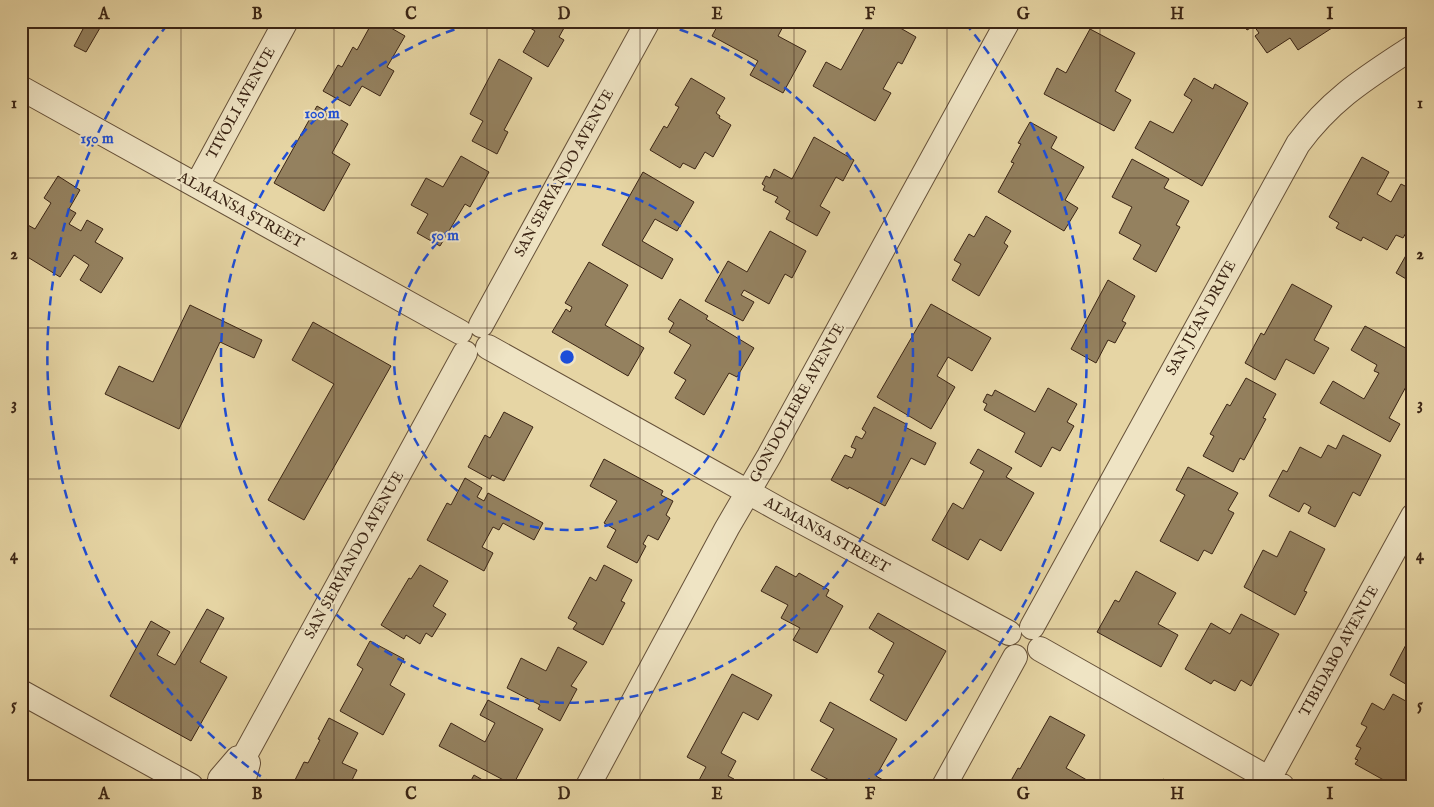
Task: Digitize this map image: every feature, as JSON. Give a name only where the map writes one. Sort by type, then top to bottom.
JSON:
[{"type":"street","name":"TIVOLI AVENUE","points":[[197,185],[286,21]]},
{"type":"street","name":"SAN SERVANDO AVENUE","points":[[227,784],[238,758],[244,757],[648,21]]},
{"type":"street","name":"GONDOLIERE AVENUE","points":[[588,786],[727,528],[769,456],[1008,21]]},
{"type":"street","name":"SAN JUAN DRIVE","points":[[1032,627],[1277,178],[1298,144],[1310,127],[1338,98],[1413,47]]},
{"type":"street","name":"ALMANSA STREET","points":[[21,88],[782,511],[1009,633]]},
{"type":"street","name":"TIBIDABO AVENUE","points":[[1272,783],[1413,516]]},
{"type":"street","points":[[1020,625],[1032,627],[1040,634],[1040,649],[1032,657],[1021,659],[1011,653],[1007,643],[1009,633],[1020,625]]},
{"type":"street","points":[[1040,649],[1272,783]]},
{"type":"street","points":[[944,786],[1015,656]]},
{"type":"street","points":[[21,692],[191,786]]},
{"type":"building","points":[[69,21],[104,21],[86,52],[74,46],[83,29]]},
{"type":"building","points":[[373,21],[379,21],[405,36],[387,67],[394,71],[380,96],[362,86],[350,106],[323,91],[338,65],[342,67],[353,47],[357,50]]},
{"type":"building","points":[[519,21],[561,21],[559,25],[564,28],[559,37],[564,40],[548,67],[523,52],[535,31]]},
{"type":"building","points":[[720,21],[786,21],[778,36],[806,51],[783,93],[750,75],[758,61],[712,36]]},
{"type":"building","points":[[868,21],[888,21],[916,37],[902,64],[898,62],[883,89],[891,93],[875,121],[813,86],[826,62],[841,70]]},
{"type":"building","points":[[1241,21],[1332,21],[1335,26],[1298,50],[1290,38],[1267,53],[1255,36],[1259,33],[1254,26],[1247,30]]},
{"type":"building","points":[[1090,29],[1135,53],[1115,91],[1131,100],[1114,131],[1044,94],[1057,68],[1066,73]]},
{"type":"building","points":[[499,59],[532,78],[504,130],[508,132],[497,154],[472,141],[483,121],[470,114]]},
{"type":"building","points":[[691,78],[725,98],[716,113],[720,116],[719,118],[731,125],[713,157],[705,152],[695,169],[683,163],[680,168],[650,150],[664,126],[667,128],[679,107],[675,105]]},
{"type":"building","points":[[1194,78],[1213,89],[1215,84],[1248,103],[1202,186],[1135,148],[1150,121],[1173,133],[1192,100],[1184,95]]},
{"type":"building","points":[[317,106],[348,124],[332,153],[350,164],[324,211],[274,183]]},
{"type":"building","points":[[1030,122],[1057,137],[1051,148],[1084,167],[1065,200],[1078,208],[1064,231],[998,192],[1014,163],[1011,162],[1021,144],[1018,143]]},
{"type":"building","points":[[814,137],[854,160],[843,181],[836,177],[820,206],[830,212],[817,236],[786,219],[790,211],[775,202],[778,197],[763,190],[765,186],[762,184],[766,176],[770,178],[774,169],[792,179]]},
{"type":"building","points":[[21,149],[28,153],[21,164]]},
{"type":"building","points":[[461,156],[489,172],[470,207],[465,204],[440,246],[417,233],[428,214],[411,205],[426,178],[443,187]]},
{"type":"building","points":[[1362,157],[1389,172],[1377,194],[1391,202],[1401,184],[1413,190],[1413,221],[1403,238],[1396,235],[1387,250],[1363,237],[1361,241],[1336,228],[1339,223],[1329,217]]},
{"type":"building","points":[[1132,159],[1169,179],[1164,188],[1189,201],[1176,225],[1180,227],[1156,272],[1133,259],[1141,245],[1119,233],[1132,207],[1112,197]]},
{"type":"building","points":[[643,172],[694,202],[677,231],[655,219],[642,241],[673,259],[662,279],[602,245]]},
{"type":"building","points":[[58,176],[80,190],[69,209],[76,213],[69,224],[81,231],[87,220],[103,229],[95,242],[123,258],[101,293],[80,280],[89,265],[74,255],[60,277],[21,253],[21,232],[26,224],[35,229],[51,203],[44,198]]},
{"type":"building","points":[[986,216],[1011,231],[1004,243],[1008,246],[979,296],[952,280],[961,264],[954,260],[969,234],[974,237]]},
{"type":"building","points":[[770,231],[806,251],[792,278],[785,274],[769,304],[744,290],[741,295],[754,302],[743,321],[705,301],[728,261],[747,272]]},
{"type":"building","points":[[1413,243],[1413,283],[1396,273]]},
{"type":"building","points":[[589,262],[628,285],[605,325],[644,348],[628,376],[552,332],[566,309],[570,312],[572,307],[565,303]]},
{"type":"building","points":[[1108,280],[1135,296],[1122,321],[1126,323],[1115,343],[1108,340],[1096,363],[1071,349]]},
{"type":"building","points":[[1292,284],[1332,306],[1314,340],[1329,348],[1314,374],[1286,359],[1275,380],[1245,363],[1261,333],[1264,335]]},
{"type":"building","points":[[680,299],[708,316],[706,319],[754,348],[737,377],[729,373],[704,415],[675,398],[686,380],[674,373],[691,345],[669,332],[674,323],[668,319]]},
{"type":"building","points":[[931,304],[991,338],[972,371],[948,357],[937,376],[955,387],[931,429],[877,397]]},
{"type":"building","points":[[190,305],[262,340],[254,358],[220,342],[179,429],[105,394],[119,366],[153,382]]},
{"type":"building","points":[[313,322],[391,366],[304,520],[268,500],[334,384],[292,360]]},
{"type":"building","points":[[1365,326],[1413,352],[1413,385],[1408,383],[1389,418],[1400,424],[1390,442],[1320,403],[1333,381],[1364,399],[1379,373],[1374,371],[1377,365],[1351,350]]},
{"type":"building","points":[[1246,378],[1276,394],[1263,418],[1266,419],[1244,460],[1240,458],[1233,472],[1203,456],[1214,436],[1210,434],[1227,404],[1230,406]]},
{"type":"building","points":[[1048,388],[1077,404],[1067,422],[1074,426],[1060,451],[1052,447],[1041,467],[1015,452],[1025,433],[984,410],[987,404],[983,402],[987,394],[992,396],[995,390],[1035,412]]},
{"type":"building","points":[[874,407],[906,424],[905,427],[936,443],[925,465],[911,458],[885,506],[849,487],[848,489],[831,480],[845,455],[852,458],[856,449],[851,447],[856,436],[862,439],[866,432],[862,429]]},
{"type":"building","points":[[504,412],[533,427],[504,481],[492,475],[490,479],[468,467],[485,435],[490,438]]},
{"type":"building","points":[[1343,435],[1381,455],[1360,496],[1353,492],[1335,527],[1308,513],[1311,507],[1304,503],[1299,512],[1269,496],[1283,470],[1287,472],[1300,447],[1321,458],[1328,445],[1336,449]]},
{"type":"building","points":[[978,449],[1012,468],[1006,477],[1034,493],[1001,551],[980,539],[968,560],[932,540],[953,503],[963,509],[984,471],[970,463]]},
{"type":"building","points":[[604,459],[663,491],[661,495],[673,501],[666,515],[670,518],[658,540],[648,535],[643,544],[646,546],[637,563],[607,547],[616,530],[604,523],[617,501],[590,486]]},
{"type":"building","points":[[1188,467],[1238,493],[1228,510],[1234,513],[1212,554],[1204,550],[1198,561],[1160,541],[1185,495],[1176,490]]},
{"type":"building","points":[[465,478],[482,488],[477,497],[484,501],[488,493],[543,523],[534,540],[503,523],[499,530],[493,527],[482,547],[493,553],[484,571],[427,540],[447,503],[451,505]]},
{"type":"building","points":[[1290,531],[1325,549],[1304,591],[1307,592],[1295,615],[1244,587],[1263,550],[1277,557]]},
{"type":"building","points":[[420,565],[448,581],[433,606],[446,614],[432,637],[426,633],[420,644],[406,635],[404,639],[381,625],[409,578],[411,579]]},
{"type":"building","points":[[604,565],[632,580],[621,601],[625,603],[603,645],[573,629],[577,623],[568,618],[590,577],[596,581]]},
{"type":"building","points":[[776,566],[796,577],[799,573],[829,590],[826,596],[843,606],[817,653],[793,640],[800,628],[781,618],[788,605],[761,591]]},
{"type":"building","points":[[1136,571],[1176,593],[1158,624],[1178,635],[1161,667],[1097,632],[1115,600],[1119,602]]},
{"type":"building","points":[[207,609],[224,618],[200,662],[227,677],[191,741],[110,696],[151,621],[170,632],[157,655],[175,665]]},
{"type":"building","points":[[878,613],[946,651],[906,721],[870,700],[884,675],[878,672],[894,643],[869,628]]},
{"type":"building","points":[[1241,614],[1279,634],[1251,686],[1241,680],[1235,691],[1214,680],[1211,684],[1185,669],[1211,623],[1230,634]]},
{"type":"building","points":[[1409,639],[1413,642],[1413,683],[1411,687],[1390,675]]},
{"type":"building","points":[[370,641],[404,659],[390,685],[405,694],[383,735],[340,711],[363,669],[357,665]]},
{"type":"building","points":[[558,647],[587,662],[571,686],[577,689],[560,721],[538,709],[540,705],[507,688],[521,658],[546,671]]},
{"type":"building","points":[[732,674],[772,695],[758,720],[743,712],[721,753],[736,761],[728,776],[734,779],[730,786],[696,786],[706,767],[687,757]]},
{"type":"building","points":[[1393,694],[1413,705],[1413,759],[1407,770],[1413,773],[1413,786],[1387,786],[1389,783],[1355,764],[1358,760],[1355,759],[1361,748],[1356,746],[1367,727],[1361,724],[1372,703],[1384,710]]},
{"type":"building","points":[[488,700],[543,729],[513,785],[439,746],[451,723],[485,742],[495,723],[480,715]]},
{"type":"building","points":[[830,702],[897,739],[876,776],[883,780],[880,786],[840,786],[811,770],[834,729],[820,721]]},
{"type":"building","points":[[1050,716],[1085,735],[1066,768],[1092,783],[1090,786],[1008,786],[1018,768],[1020,769]]},
{"type":"building","points":[[329,718],[358,733],[342,763],[357,770],[349,786],[292,786],[304,762],[308,763]]},
{"type":"building","points":[[474,775],[493,786],[468,786]]},
{"type":"building","points":[[1163,779],[1175,786],[1159,786]]},
{"type":"building","points":[[29,780],[40,786],[25,786]]}]
